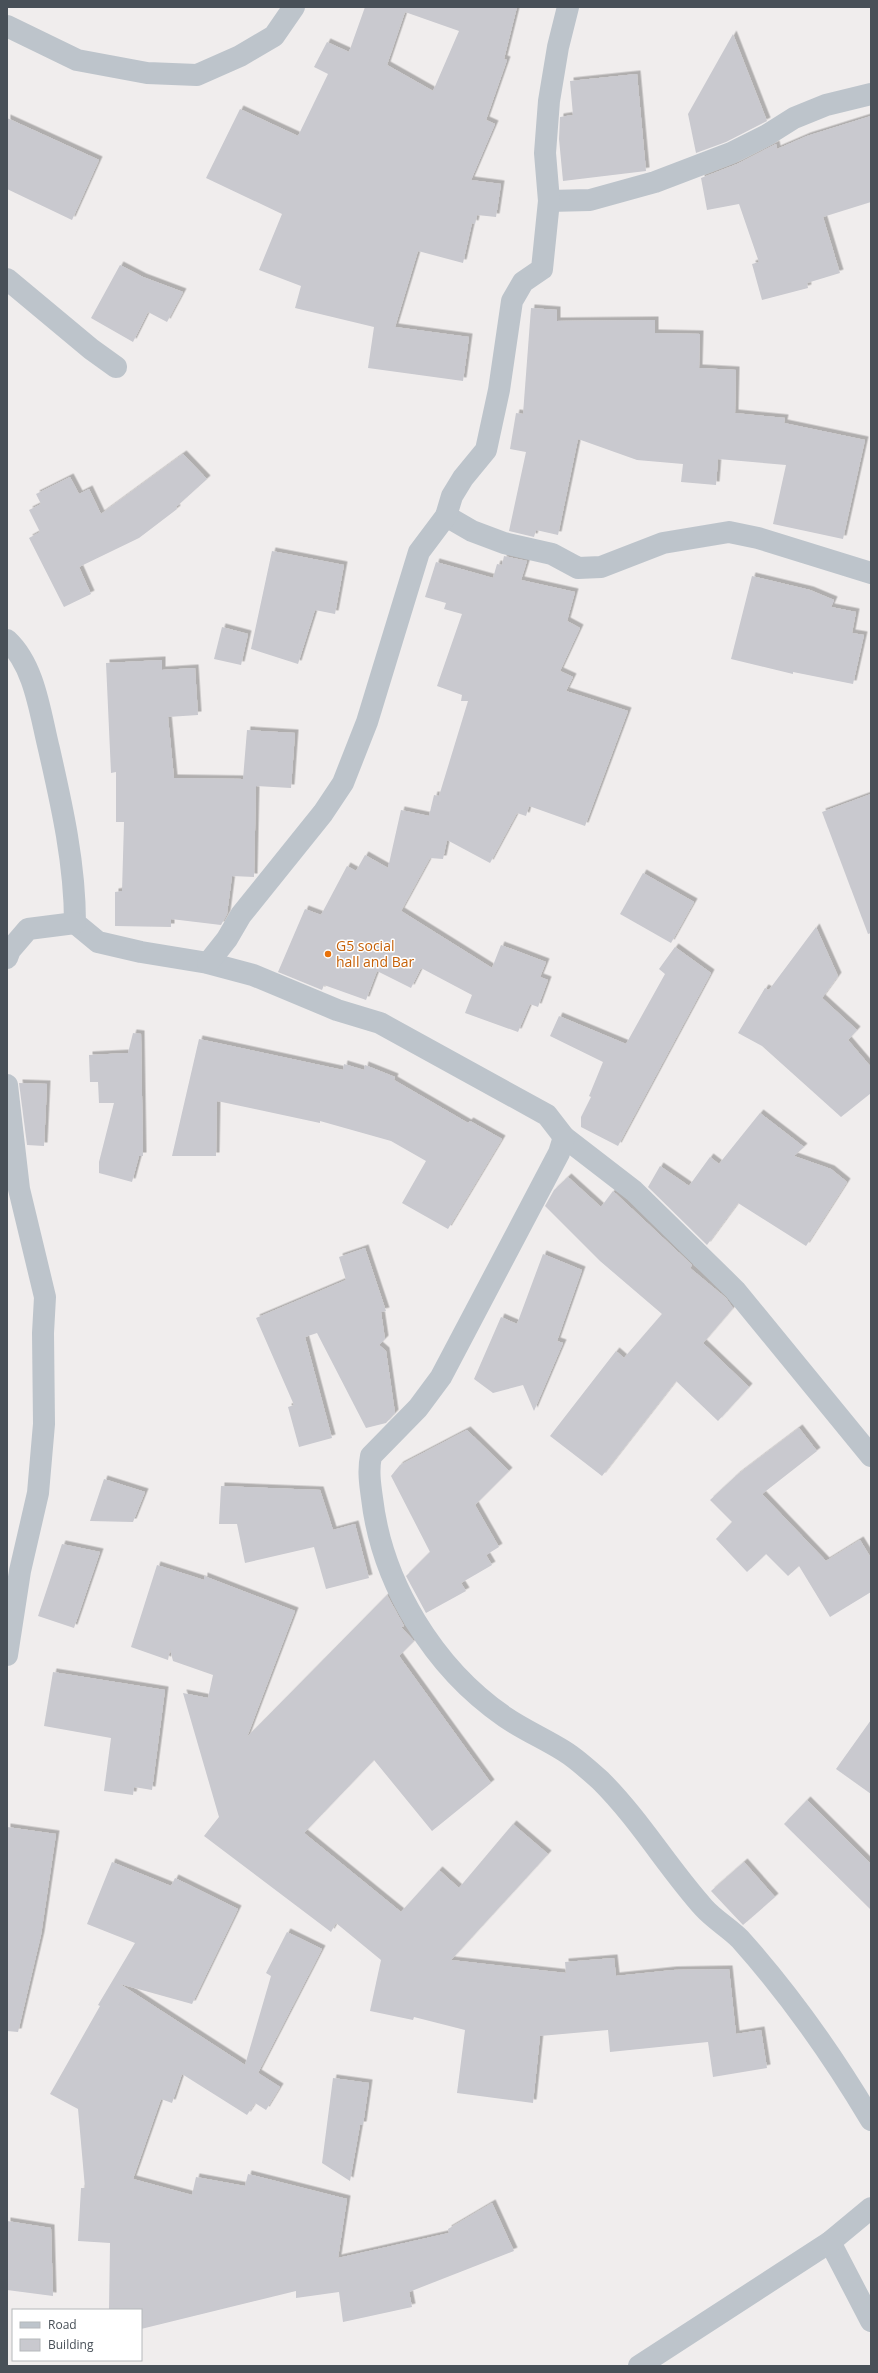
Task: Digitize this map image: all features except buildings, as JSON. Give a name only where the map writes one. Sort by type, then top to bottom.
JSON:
[{"type":"street","points":[[7,26],[77,60],[147,73],[197,75],[240,56],[274,36],[294,7]]},
{"type":"street","points":[[208,963],[227,939],[241,915],[323,813],[343,783],[367,722],[419,552],[446,516],[452,496],[463,478],[486,450],[499,390],[512,301],[523,282],[542,269],[549,201],[545,153],[549,101],[558,47],[568,7]]},
{"type":"street","points":[[549,201],[590,200],[655,182],[731,153],[767,135],[794,118],[826,105],[871,94]]},
{"type":"street","points":[[7,278],[91,349],[116,367]]},
{"type":"street","points":[[446,516],[472,531],[504,543],[552,554],[578,568],[601,567],[663,543],[729,532],[758,538],[871,573]]},
{"type":"street","points":[[7,640],[15,648],[32,680],[65,822],[75,893],[75,923]]},
{"type":"street","points":[[7,958],[10,950],[28,929],[75,923],[98,942],[141,952],[208,963],[253,975],[337,1010],[380,1023],[547,1115],[564,1137],[634,1191],[735,1290],[871,1456]]},
{"type":"street","points":[[7,1085],[19,1189],[45,1297],[42,1333],[44,1424],[38,1493],[20,1571],[7,1655]]},
{"type":"street","points":[[564,1137],[559,1153],[441,1378],[418,1408],[371,1456],[370,1465],[374,1517],[382,1544],[415,1621],[441,1658],[469,1688],[505,1717],[567,1752],[601,1782],[665,1856],[705,1908],[737,1936],[799,2010],[871,2120]]},
{"type":"street","points":[[639,2366],[830,2242],[871,2208]]},
{"type":"street","points":[[830,2242],[871,2321]]},
{"type":"place","name":"G5 social hall and Bar","points":[[328,954]]}]
